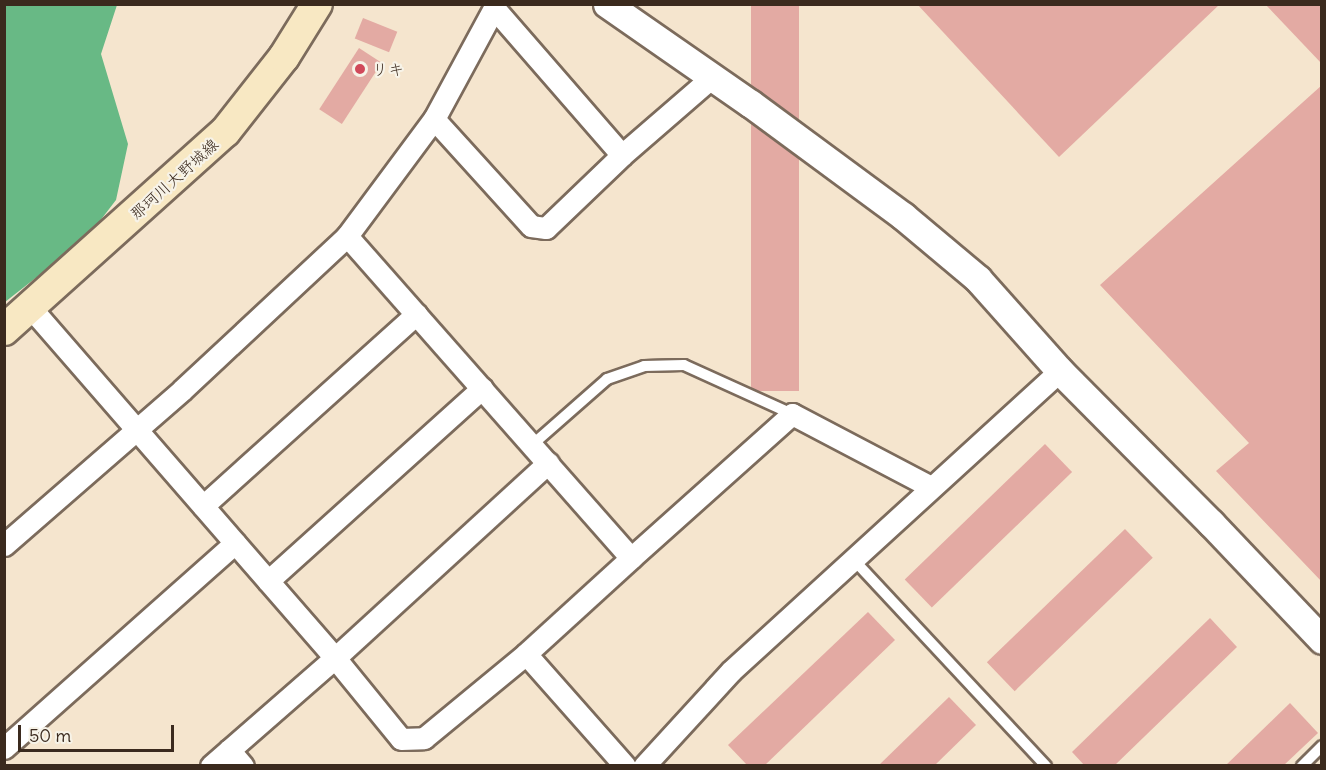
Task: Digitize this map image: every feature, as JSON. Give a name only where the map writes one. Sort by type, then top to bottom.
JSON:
[{"type":"main road","name":"那珂川大野城線","points":[[4,330],[225,132],[299,36],[317,4]]},
{"type":"street","points":[[607,4],[903,216],[978,279],[1060,371],[1211,523],[1322,640]]},
{"type":"street","points":[[4,545],[182,390],[347,236],[434,119],[494,6],[622,155]]},
{"type":"street","points":[[434,119],[531,226],[546,228],[622,155],[712,77]]},
{"type":"street","points":[[347,236],[631,558]]},
{"type":"street","points":[[30,307],[335,658],[401,739],[424,738],[526,654],[792,414],[931,487]]},
{"type":"street","points":[[203,506],[417,314]]},
{"type":"street","points":[[644,765],[731,671],[1060,371]]},
{"type":"street","points":[[268,581],[482,388]]},
{"type":"street","points":[[211,765],[335,658],[548,463]]},
{"type":"street","points":[[4,748],[235,543]]},
{"type":"street","points":[[526,654],[625,765]]},
{"type":"street","points":[[229,750],[243,765]]},
{"type":"lane","points":[[532,445],[607,379],[644,366],[684,365],[792,414]]},
{"type":"lane","points":[[853,559],[1046,765]]},
{"type":"lane","points":[[1302,765],[1322,746]]},
{"type":"green space","points":[[5,5],[117,5],[101,54],[128,144],[116,200],[96,226],[70,251],[5,302]]},
{"type":"building","points":[[751,4],[799,4],[799,391],[751,391]]},
{"type":"building","points":[[917,4],[1220,4],[1059,157]]},
{"type":"building","points":[[1265,4],[1322,4],[1322,64]]},
{"type":"building","points":[[363,18],[397,32],[389,52],[355,38]]},
{"type":"building","points":[[359,48],[382,63],[342,124],[319,109]]},
{"type":"building","points":[[1322,85],[1322,582],[1216,471],[1249,443],[1100,285]]},
{"type":"building","points":[[1045,444],[1072,472],[932,608],[905,579]]},
{"type":"building","points":[[1125,529],[1153,558],[1015,691],[987,662]]},
{"type":"building","points":[[868,612],[895,640],[764,766],[748,766],[728,745]]},
{"type":"building","points":[[1210,618],[1237,647],[1114,766],[1085,766],[1072,752]]},
{"type":"building","points":[[949,697],[976,725],[934,766],[878,766]]},
{"type":"building","points":[[1290,703],[1318,733],[1283,766],[1225,766]]},
{"type":"place","name":"リキ","points":[[360,69]]}]
